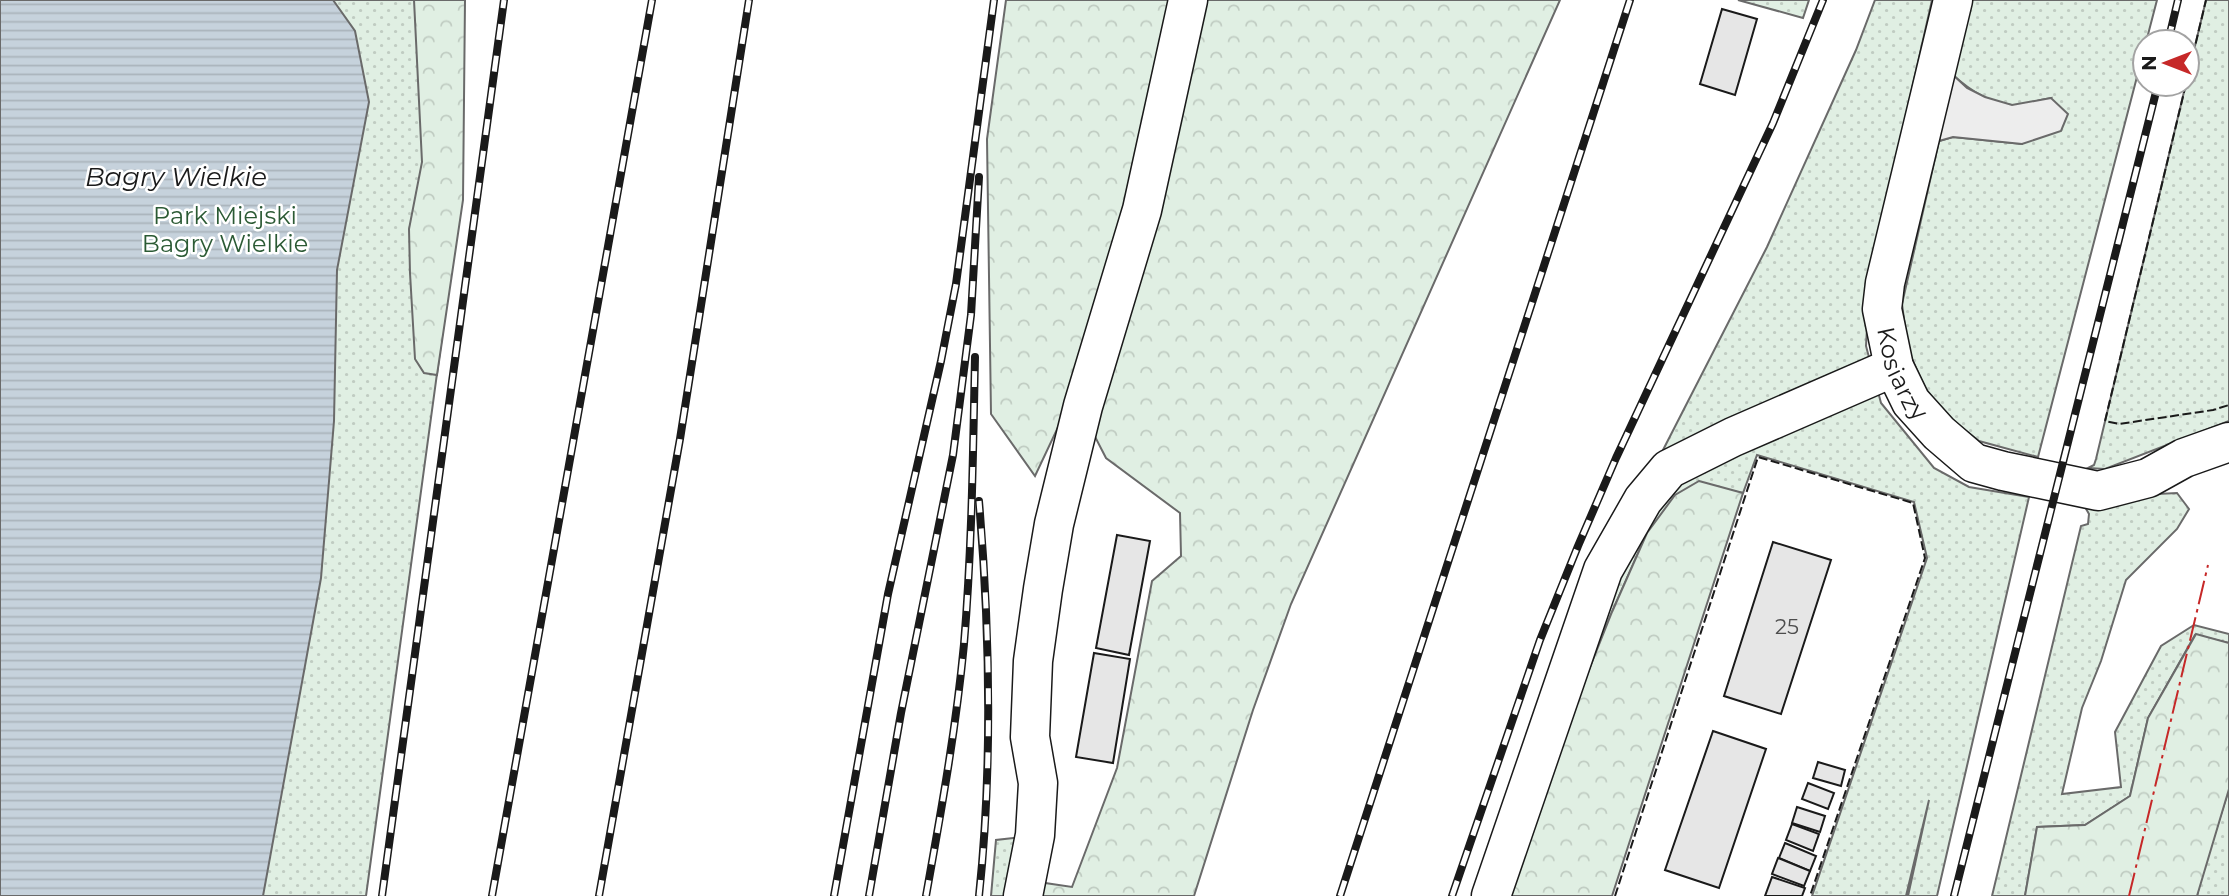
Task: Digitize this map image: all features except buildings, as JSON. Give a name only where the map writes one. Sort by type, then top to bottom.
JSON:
[{"type":"lane","points":[[1023,896],[1035,835],[1038,783],[1030,737],[1033,661],[1042,589],[1054,524],[1083,406],[1142,210],[1188,0]]},
{"type":"lane","name":"Kosiarzy","points":[[1953,0],[1885,283],[1882,309],[1894,367],[1911,402],[1939,433],[1974,463],[2098,491],[2148,478],[2184,458],[2229,442]]},
{"type":"lane","points":[[1491,896],[1603,570],[1643,500],[1669,470],[1733,437],[1894,367]]},
{"type":"green space","name":"Bagry Wielkie","points":[[0,0],[463,0],[450,278],[366,896],[0,896]]},
{"type":"green space","points":[[414,0],[465,0],[463,200],[437,375],[424,373],[415,359],[409,229],[422,162]]},
{"type":"green space","points":[[1006,0],[1175,0],[1127,208],[1069,404],[1035,476],[991,414],[987,139]]},
{"type":"green space","points":[[1199,0],[1560,0],[1291,604],[1253,710],[1194,896],[1036,896],[1038,882],[1072,887],[1117,768],[1152,581],[1181,556],[1180,513],[1106,458],[1090,427]]},
{"type":"green space","points":[[1738,0],[1809,0],[1803,18]]},
{"type":"green space","points":[[1875,0],[1932,0],[1870,275],[1866,346],[1881,403],[1934,468],[1969,487],[2029,497],[1937,896],[1908,896],[1929,800],[1906,896],[1812,896],[1927,558],[1914,502],[1757,455],[1743,493],[1721,489],[1647,533],[1563,735],[1662,452],[1767,247],[1856,50]]},
{"type":"green space","points":[[1970,0],[2157,0],[2150,28],[2131,28],[2131,98],[2038,457],[1979,441],[1947,416],[1925,388],[1908,350],[1902,304],[1939,141],[1953,137],[2022,144],[2051,98],[2017,105],[2003,104],[1979,94],[1952,74]]},
{"type":"green space","points":[[2206,0],[2229,0],[2229,421],[2105,469],[2088,468],[2094,465],[2096,459],[2183,98],[2201,98],[2199,28]]},
{"type":"green space","points":[[1699,481],[1743,493],[1612,896],[1511,896],[1563,735],[1647,533],[1675,495]]},
{"type":"green space","points":[[2177,493],[2189,509],[2177,529],[2126,580],[2101,661],[2082,708],[2062,794],[2121,787],[2115,732],[2161,646],[2194,625],[2229,634],[2229,643],[2195,635],[2148,718],[2130,796],[2085,825],[2037,827],[2025,896],[1992,896],[2081,526],[2088,524],[2089,514],[2085,507],[2137,495]]},
{"type":"green space","points":[[2196,634],[2229,643],[2229,789],[2197,896],[2025,896],[2037,827],[2085,825],[2130,796],[2148,718]]},
{"type":"green space","points":[[2229,789],[2229,896],[2197,896],[2200,881]]},
{"type":"green space","points":[[1023,837],[1012,896],[991,896],[996,840]]},
{"type":"shaded area","points":[[1952,74],[1967,88],[2012,105],[2051,98],[2068,114],[2061,131],[2022,144],[1953,137],[1939,141]]},
{"type":"water","name":"Bagry Wielkie","points":[[0,0],[333,0],[355,31],[369,102],[337,270],[334,421],[321,578],[263,896],[0,896]]},
{"type":"railway","points":[[382,896],[504,0]]},
{"type":"railway","points":[[492,896],[652,0]]},
{"type":"railway","points":[[599,896],[680,439],[749,0]]},
{"type":"railway","points":[[834,896],[888,594],[956,284],[994,0]]},
{"type":"railway","points":[[1340,896],[1630,0]]},
{"type":"railway","points":[[1452,896],[1540,640],[1578,546],[1616,458],[1773,123],[1823,0]]},
{"type":"railway","points":[[2171,28],[2178,0]]},
{"type":"railway","points":[[1954,896],[2154,98]]},
{"type":"railway","points":[[869,896],[901,713],[953,455],[971,315],[979,177]]},
{"type":"railway","points":[[926,896],[943,802],[964,644],[975,357]]},
{"type":"railway","points":[[979,501],[988,649],[988,748],[979,896]]},
{"type":"fence","points":[[2199,28],[2206,0]]},
{"type":"fence","points":[[2183,98],[2105,421],[2119,424],[2213,410],[2229,405]]},
{"type":"fence","points":[[1615,896],[1758,457],[1913,503],[1925,558],[1810,896]]},
{"type":"power","points":[[2129,896],[2208,565]]},
{"type":"park label","name":"Park Miejski Bagry Wielkie","points":[[225,229]]}]
